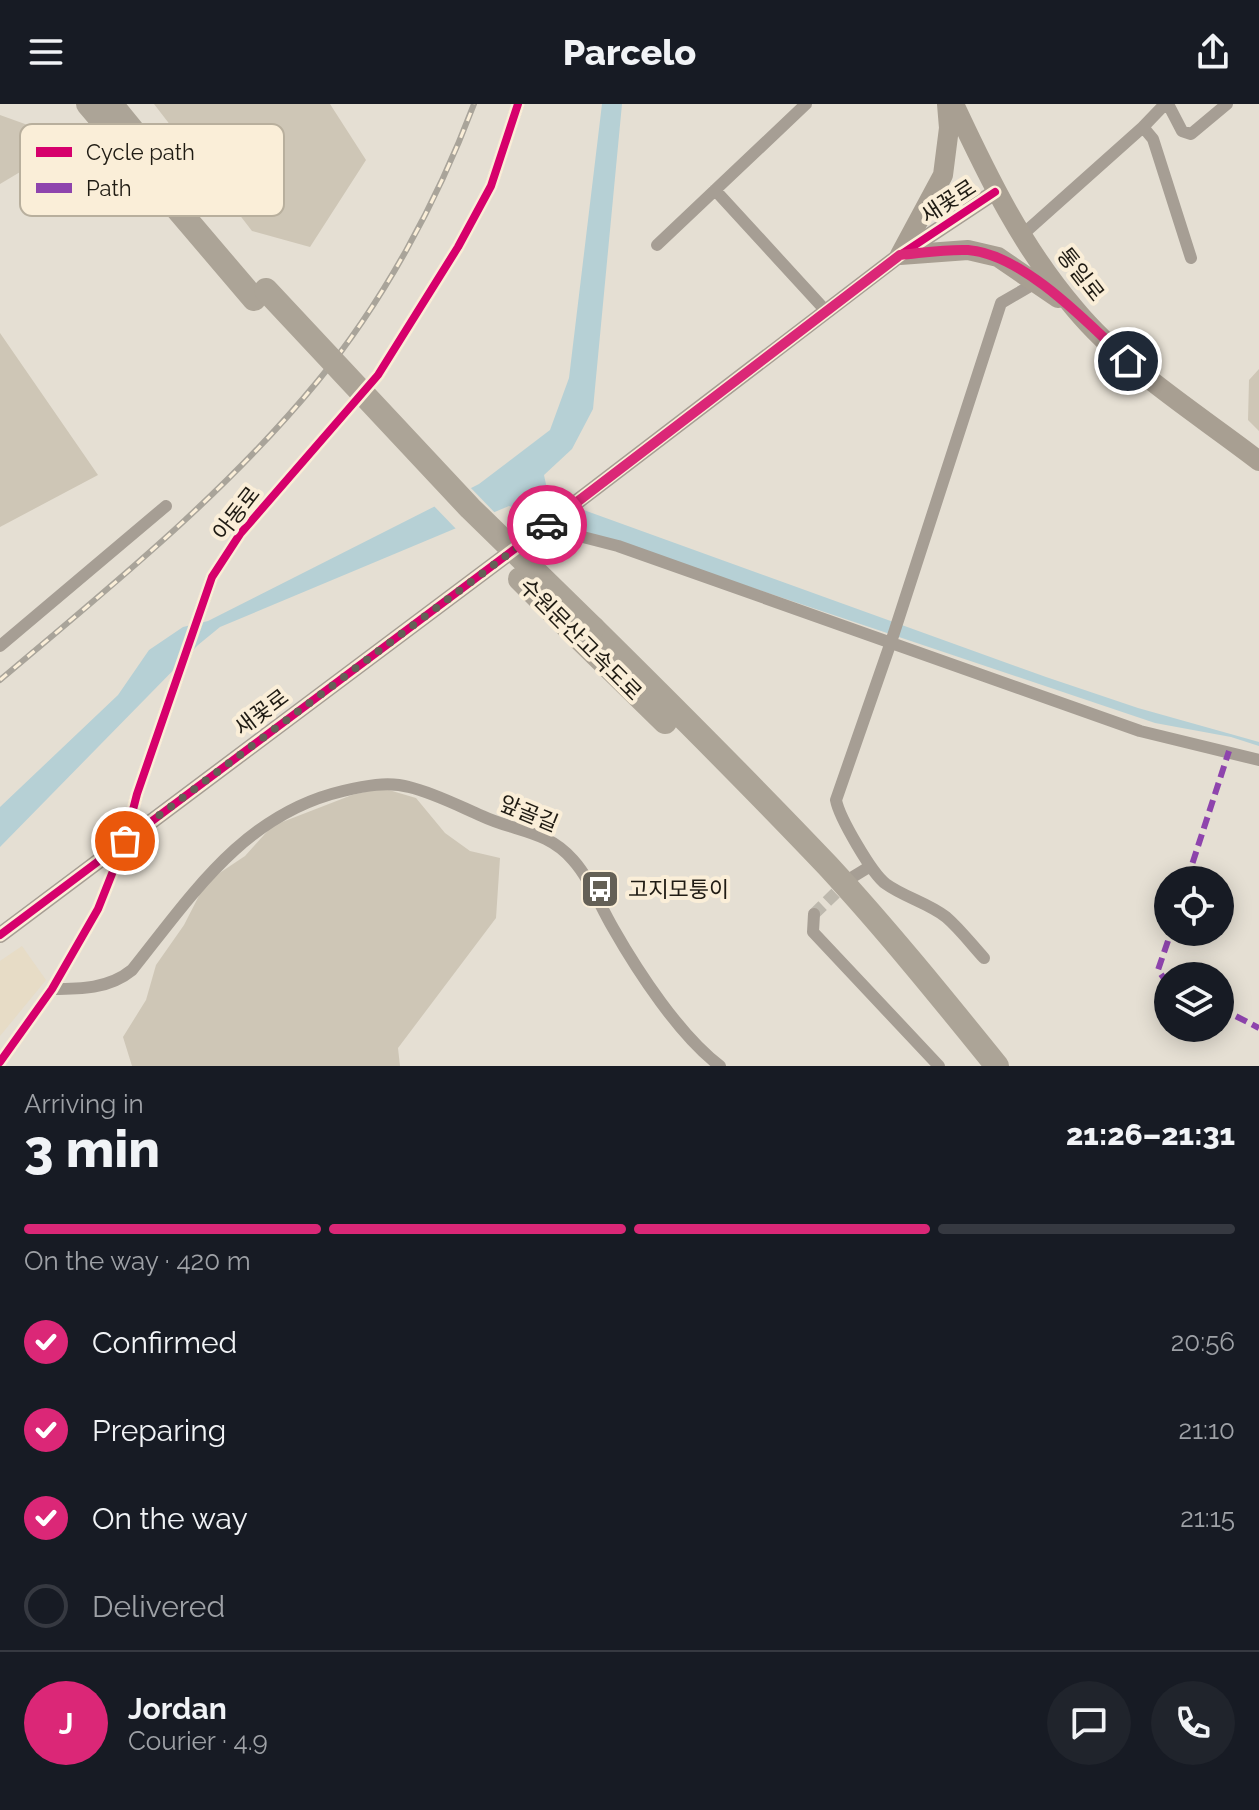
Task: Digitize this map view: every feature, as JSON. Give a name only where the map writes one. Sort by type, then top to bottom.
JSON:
[{"type":"highway","name":"수원문산고속도로","points":[[88,104],[106,124]]},
{"type":"highway","name":"수원문산고속도로","points":[[111,104],[127,124]]},
{"type":"highway","name":"수원문산고속도로","points":[[189,216],[260,295],[470,508],[826,886],[978,1066]]},
{"type":"highway","name":"수원문산고속도로","points":[[198,216],[260,295]]},
{"type":"highway","name":"수원문산고속도로","points":[[586,633],[721,755],[829,868],[997,1066]]},
{"type":"main road","points":[[900,255],[943,175],[949,128],[947,104]]},
{"type":"main road","name":"통일로","points":[[954,104],[995,192],[1076,311],[1128,361],[1259,461]]},
{"type":"main road","points":[[900,255],[968,250],[998,257],[1076,311]]},
{"type":"street","name":"아동로","points":[[0,1062],[52,989],[98,909],[125,841],[137,794],[212,577],[240,534],[378,375],[443,272],[491,186],[518,104]]},
{"type":"street","points":[[657,245],[806,104]]},
{"type":"street","points":[[1022,235],[1166,104],[1182,131],[1191,134],[1227,104]]},
{"type":"street","points":[[1143,127],[1153,139],[1191,258]]},
{"type":"street","points":[[715,190],[826,311]]},
{"type":"street","name":"새꽃로","points":[[0,935],[900,255],[995,192]]},
{"type":"street","points":[[984,958],[945,916],[885,883],[869,867],[838,811],[836,800],[892,641],[1001,303],[1037,282]]},
{"type":"street","points":[[0,646],[166,506]]},
{"type":"street","points":[[546,525],[618,546],[892,641],[1140,731],[1259,760]]},
{"type":"street","name":"앞골길","points":[[52,989],[84,989],[121,979],[132,970],[215,868],[270,820],[299,804],[334,793],[361,787],[408,786],[553,841],[574,861],[649,982],[700,1049],[720,1066]]},
{"type":"street","points":[[851,878],[869,867]]},
{"type":"street","points":[[814,914],[813,932],[939,1066]]},
{"type":"shaded area","points":[[154,104],[330,104],[366,160],[310,247],[252,231],[240,216],[284,216],[284,124],[169,124]]},
{"type":"shaded area","points":[[0,115],[25,124],[20,124],[20,172],[0,184]]},
{"type":"shaded area","points":[[0,333],[98,475],[0,527]]},
{"type":"shaded area","points":[[1259,369],[1259,431],[1248,420],[1249,380]]},
{"type":"shaded area","points":[[382,788],[416,798],[445,833],[470,851],[500,858],[496,918],[398,1048],[400,1066],[132,1066],[123,1037],[146,1000],[156,965],[184,925],[206,882],[245,856],[272,826],[352,795]]},
{"type":"shaded area","points":[[22,946],[46,980],[0,1036],[0,961]]},
{"type":"water","points":[[602,104],[622,104],[593,409],[572,449],[544,475],[547,489],[556,500],[1046,677],[1138,708],[1259,742],[1259,746],[1231,737],[1155,723],[509,506],[220,627],[198,645],[0,847],[0,807],[118,695],[149,650],[183,627],[208,621],[479,484],[550,430],[569,378]]},
{"type":"pier","points":[[468,485],[498,516],[459,532],[431,503]]},
{"type":"tunnel","points":[[814,914],[846,883]]},
{"type":"railway","points":[[0,680],[205,501],[317,382],[365,318],[407,249],[426,214],[474,104]]},
{"type":"marked path","points":[[1192,866],[1229,751]]},
{"type":"marked path","points":[[1161,962],[1166,946]]},
{"type":"marked path","points":[[1234,1015],[1259,1028]]},
{"type":"cycle path","points":[[0,1062],[52,989],[98,909],[125,841],[137,794],[212,577],[240,534],[378,375],[458,247],[491,186],[518,104]]},
{"type":"cycle path","points":[[0,935],[548,524],[900,255],[995,192]]},
{"type":"way so far","points":[[125,841],[547,525]]},
{"type":"place","name":"고지모퉁이","points":[[600,889]]},
{"type":"route","points":[[547,525],[900,255],[968,250],[998,257],[1076,311],[1128,361]]}]
